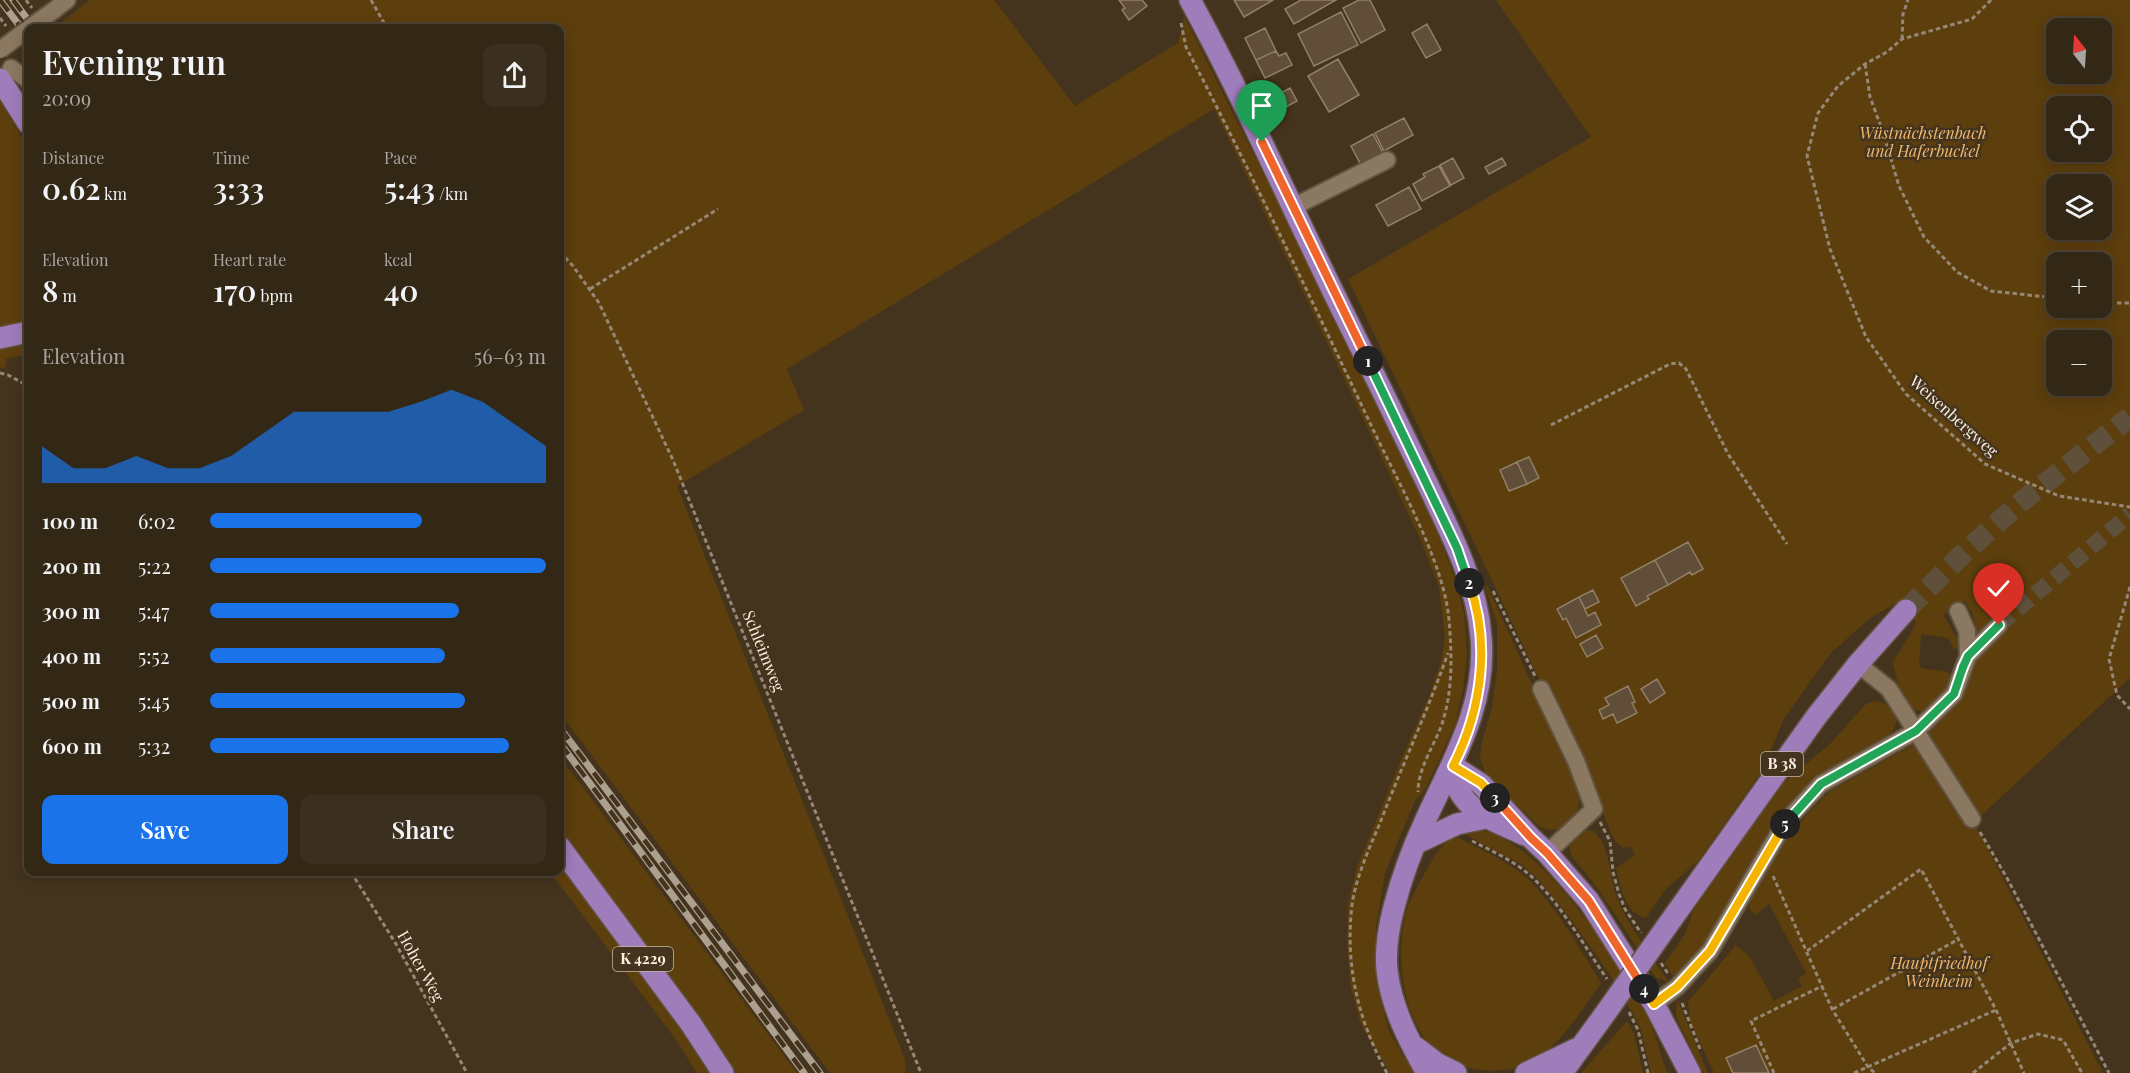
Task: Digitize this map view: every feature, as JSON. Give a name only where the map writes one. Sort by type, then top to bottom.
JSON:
[{"type":"main road","points":[[1192,2],[1391,408],[1457,548],[1475,598],[1481,636],[1482,671],[1475,706],[1451,768],[1415,844],[1400,882],[1389,926],[1387,969],[1395,1006],[1409,1042],[1427,1073]]},
{"type":"main road","points":[[6,74],[24,114]]},
{"type":"main road","points":[[0,338],[24,333]]},
{"type":"main road","name":"B 38","points":[[1562,1073],[1582,1046],[1617,1009],[1667,926],[1816,717],[1858,664],[1906,610]]},
{"type":"main road","points":[[1451,768],[1456,788],[1464,800],[1486,818],[1531,838]]},
{"type":"main road","points":[[1451,768],[1481,783],[1589,901],[1654,1004],[1690,1073]]},
{"type":"main road","points":[[1415,844],[1458,824],[1486,818]]},
{"type":"main road","name":"K 4229","points":[[564,852],[691,1024],[723,1073]]},
{"type":"main road","points":[[1409,1042],[1438,1064],[1456,1073]]},
{"type":"main road","points":[[1526,1073],[1582,1046]]},
{"type":"street","points":[[36,24],[68,0]]},
{"type":"street","points":[[0,50],[24,33]]},
{"type":"street","points":[[6,74],[24,79]]},
{"type":"street","points":[[1293,207],[1387,160]]},
{"type":"street","points":[[1654,1004],[1677,987],[1710,951],[1786,821],[1821,784],[1916,731],[1954,694],[1964,658],[1967,631],[1958,611]]},
{"type":"street","points":[[1964,658],[1999,625]]},
{"type":"street","points":[[1858,664],[1889,688],[1972,819]]},
{"type":"street","points":[[1541,689],[1576,761],[1594,809],[1547,853]]},
{"type":"path","points":[[26,0],[33,9]]},
{"type":"path","points":[[371,0],[385,24]]},
{"type":"path","points":[[1908,0],[1904,14],[1902,39],[1972,19],[1991,0]]},
{"type":"path","points":[[1192,2],[1178,15],[1186,47],[1308,293],[1425,540],[1442,587],[1449,619],[1450,687],[1442,723],[1418,780],[1418,792],[1421,797],[1433,804]]},
{"type":"path","points":[[0,18],[7,28]]},
{"type":"path","name":"Weisenbergweg","points":[[1902,39],[1838,86],[1818,113],[1807,156],[1830,249],[1866,337],[1906,394],[1985,464],[2059,496],[2130,507]]},
{"type":"path","points":[[1865,64],[1870,97],[1899,186],[1924,237],[1956,272],[1991,291],[2046,297]]},
{"type":"path","points":[[590,289],[718,209]]},
{"type":"path","name":"Schleimweg","points":[[564,257],[590,289],[614,331],[673,460],[921,1073]]},
{"type":"path","points":[[2112,303],[2130,303]]},
{"type":"path","points":[[1551,425],[1670,363],[1679,363],[1686,369],[1728,454],[1787,544]]},
{"type":"path","points":[[0,373],[24,384]]},
{"type":"path","points":[[1491,586],[1541,689]]},
{"type":"path","points":[[2130,587],[2109,659],[2117,695],[2130,708]]},
{"type":"path","points":[[1386,1073],[1371,1044],[1359,1012],[1353,980],[1352,904],[1360,871],[1432,698],[1449,650]]},
{"type":"path","points":[[1972,819],[2007,878],[2109,1073]]},
{"type":"path","points":[[1458,824],[1463,836],[1504,856],[1536,881],[1566,919],[1613,987]]},
{"type":"path","points":[[1761,865],[1772,873],[1832,1009],[1868,1067],[1875,1073]]},
{"type":"path","points":[[1807,951],[1921,869],[1996,1010],[2024,1073]]},
{"type":"path","name":"Hoher Weg","points":[[354,876],[396,944],[467,1073]]},
{"type":"path","points":[[1832,1009],[1957,940]]},
{"type":"path","points":[[1774,1073],[1751,1021],[1822,986]]},
{"type":"path","points":[[1617,1009],[1638,1030],[1648,1073]]},
{"type":"path","points":[[1854,1073],[1996,1010]]},
{"type":"path","points":[[1973,1073],[2011,1043],[2038,1034],[2063,1040],[2082,1073]]},
{"type":"green space","points":[[90,0],[994,0],[1075,106],[1178,43],[1184,16],[1423,494],[1455,579],[1464,613],[1467,656],[1455,725],[1426,788],[1416,798],[1385,873],[1376,927],[1376,978],[1388,1029],[1403,1056],[1417,1073],[1390,1073],[1361,1024],[1351,988],[1347,945],[1348,905],[1356,870],[1429,697],[1441,662],[1445,637],[1439,587],[1422,543],[1214,109],[787,369],[804,410],[677,486],[905,1059],[906,1073],[830,1073],[564,718],[564,24],[60,23]]},
{"type":"green space","points":[[1496,0],[2130,0],[2130,678],[1974,822],[2103,1073],[1714,1073],[1690,1021],[1688,1002],[1736,945],[1750,957],[1774,1001],[1802,986],[1798,978],[1806,973],[1769,904],[1755,915],[1749,908],[1751,895],[1787,839],[1829,792],[1913,745],[1970,817],[1926,736],[1962,700],[1977,660],[2004,629],[1994,617],[1978,633],[1973,615],[1965,601],[1943,615],[1957,638],[1960,636],[1961,645],[1958,649],[1953,648],[1948,638],[1921,634],[1919,665],[1921,668],[1948,672],[1952,677],[1949,693],[1924,712],[1910,706],[1906,700],[1893,662],[1916,624],[1913,617],[1906,609],[1895,604],[1870,618],[1830,654],[1785,717],[1761,772],[1698,861],[1664,891],[1646,918],[1639,915],[1628,905],[1616,868],[1635,855],[1631,847],[1623,848],[1616,842],[1611,833],[1585,764],[1538,677],[1348,279],[1591,137]]},
{"type":"green space","points":[[0,101],[24,141],[24,322],[0,326]]},
{"type":"green space","points":[[24,345],[24,355],[6,359],[5,368],[0,367],[0,347]]},
{"type":"green space","points":[[1487,585],[1577,778],[1580,794],[1578,807],[1568,823],[1559,829],[1539,826],[1486,775],[1480,757],[1492,708],[1497,670],[1497,624],[1485,586]]},
{"type":"green space","points":[[1875,701],[1889,706],[1896,715],[1892,732],[1819,779],[1704,946],[1676,976],[1672,975],[1665,963],[1685,934],[1694,909],[1782,784],[1829,745],[1866,704]]},
{"type":"green space","points":[[564,762],[797,1073],[737,1073],[564,837]]},
{"type":"green space","points":[[1480,830],[1499,837],[1518,848],[1537,863],[1585,918],[1641,1000],[1667,1073],[1651,1073],[1641,1030],[1632,1012],[1608,972],[1569,917],[1538,879],[1521,864],[1470,837],[1466,832]]},
{"type":"green space","points":[[1590,830],[1596,834],[1605,848],[1615,892],[1625,915],[1668,981],[1656,978],[1587,874],[1571,854],[1570,846],[1573,839],[1582,832]]},
{"type":"green space","points":[[1455,836],[1507,863],[1533,884],[1561,919],[1601,983],[1572,1024],[1545,1053],[1528,1063],[1512,1068],[1495,1071],[1479,1070],[1449,1060],[1432,1046],[1419,1029],[1404,987],[1402,942],[1406,913],[1433,859],[1444,844]]},
{"type":"green space","points":[[564,870],[684,1033],[709,1073],[697,1073],[676,1040],[553,876],[564,876]]},
{"type":"green space","points":[[1677,999],[1708,1073],[1703,1073],[1678,1021]]},
{"type":"green space","points":[[1627,1021],[1634,1033],[1643,1073],[1581,1073]]},
{"type":"building","points":[[1119,0],[1142,0],[1147,6],[1129,20]]},
{"type":"building","points":[[1234,0],[1273,0],[1244,17]]},
{"type":"building","points":[[1301,0],[1336,0],[1294,24],[1285,9]]},
{"type":"building","points":[[1359,0],[1370,0],[1385,30],[1361,43],[1343,8]]},
{"type":"building","points":[[1341,12],[1358,45],[1314,66],[1298,34]]},
{"type":"building","points":[[1427,24],[1441,50],[1426,58],[1412,33]]},
{"type":"building","points":[[1265,28],[1276,51],[1256,60],[1245,38]]},
{"type":"building","points":[[1276,51],[1279,56],[1286,53],[1292,65],[1265,78],[1256,60]]},
{"type":"building","points":[[1338,59],[1359,95],[1329,112],[1308,76]]},
{"type":"building","points":[[1290,88],[1297,101],[1271,115],[1264,102]]},
{"type":"building","points":[[1404,118],[1413,135],[1384,151],[1375,133]]},
{"type":"building","points":[[1373,134],[1384,155],[1362,167],[1351,146]]},
{"type":"building","points":[[1453,158],[1464,178],[1451,185],[1440,165]]},
{"type":"building","points":[[1502,158],[1506,165],[1489,174],[1485,167]]},
{"type":"building","points":[[1439,166],[1450,186],[1422,201],[1413,184],[1425,177],[1423,174]]},
{"type":"building","points":[[1409,187],[1421,209],[1388,226],[1376,205]]},
{"type":"building","points":[[1529,457],[1539,478],[1527,484],[1517,462]]},
{"type":"building","points":[[1517,462],[1527,484],[1509,491],[1500,470]]},
{"type":"building","points":[[1688,542],[1703,569],[1692,575],[1690,572],[1668,585],[1655,560]]},
{"type":"building","points":[[1655,560],[1668,585],[1647,596],[1649,599],[1636,606],[1621,578]]},
{"type":"building","points":[[1593,590],[1599,602],[1585,609],[1579,597]]},
{"type":"building","points":[[1579,597],[1588,616],[1595,612],[1601,625],[1576,638],[1566,618],[1563,620],[1557,609]]},
{"type":"building","points":[[1596,635],[1603,648],[1587,657],[1580,644]]},
{"type":"building","points":[[1657,679],[1665,693],[1650,703],[1641,689]]},
{"type":"building","points":[[1628,686],[1637,713],[1617,723],[1613,714],[1603,719],[1599,710],[1609,705],[1605,698]]},
{"type":"building","points":[[1756,1045],[1769,1073],[1733,1073],[1726,1058]]},
{"type":"tunnel","points":[[1906,610],[1967,550],[2021,502],[2130,417]]},
{"type":"tunnel","points":[[1999,625],[2130,514]]},
{"type":"railway","points":[[0,0],[24,32]]},
{"type":"railway","points":[[13,0],[31,24]]},
{"type":"railway","points":[[564,733],[820,1073]]},
{"type":"railway","points":[[564,748],[804,1073]]},
{"type":"route","points":[[1262,142],[1457,548],[1475,598],[1481,636],[1482,671],[1475,706],[1453,766],[1481,783],[1589,901],[1654,1004],[1677,987],[1710,951],[1786,821],[1821,784],[1916,731],[1954,694],[1968,656],[1999,625]]},
{"type":"park label","name":"Wüstnächstenbach und Haferbuckel","points":[[1923,142]]},
{"type":"park label","name":"Hauptfriedhof Weinheim","points":[[1939,972]]}]
